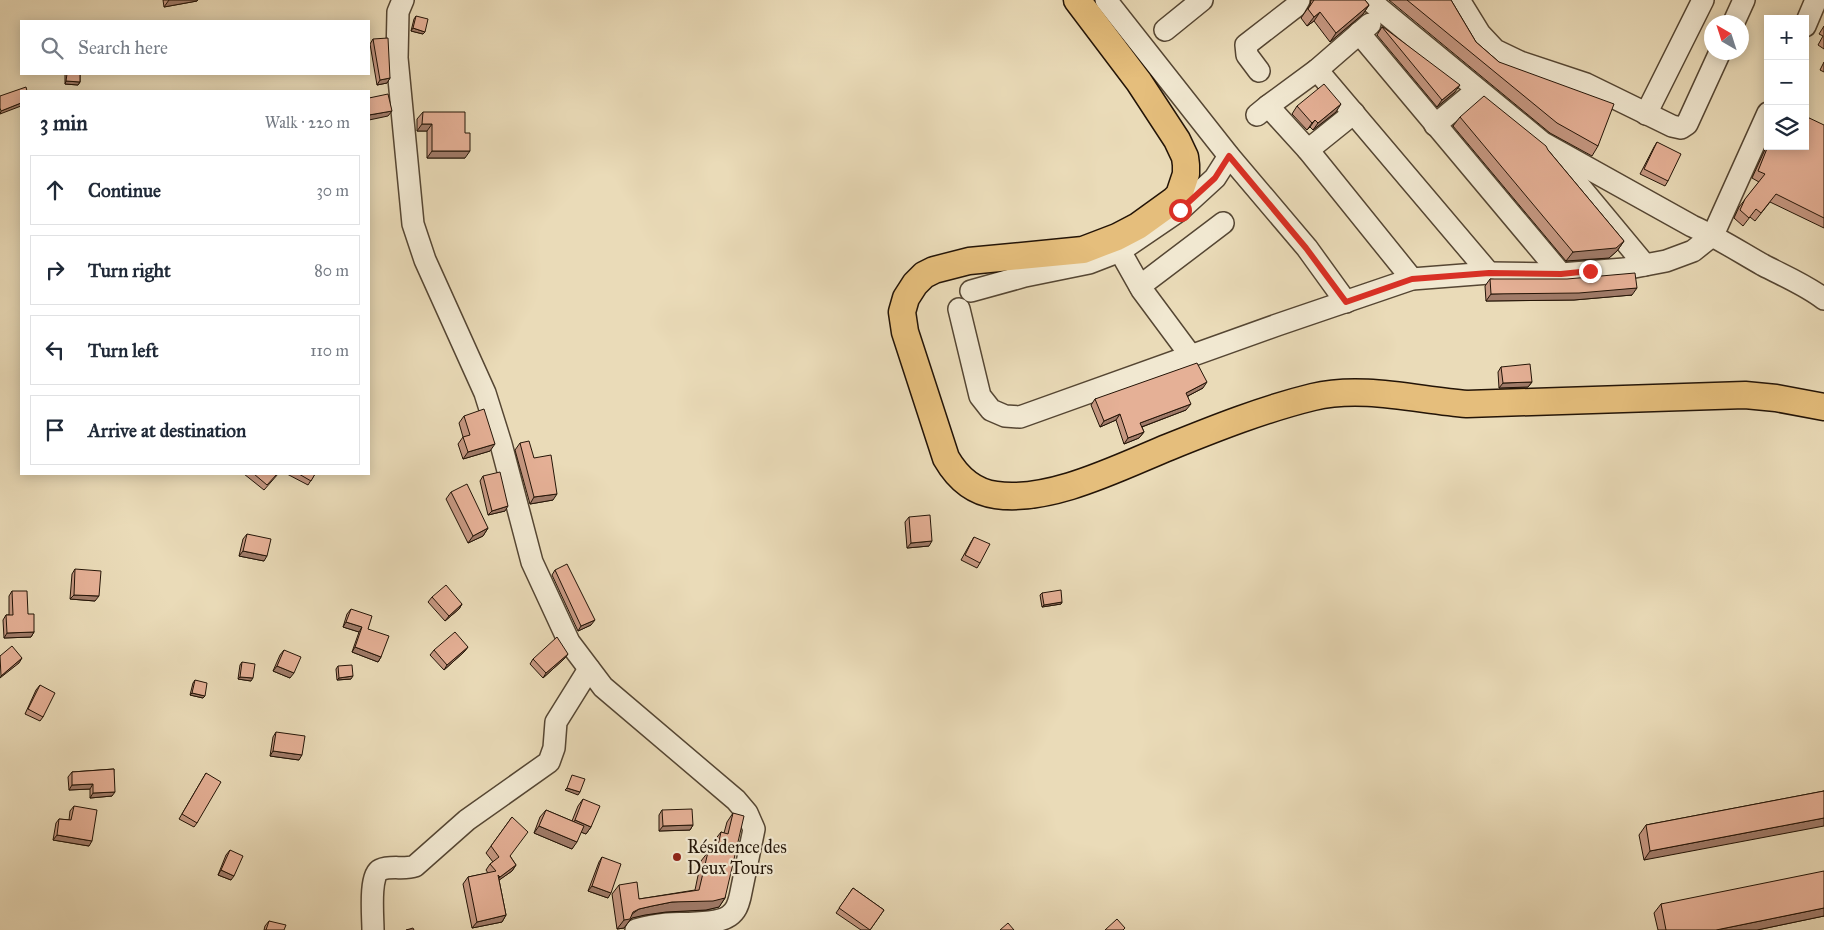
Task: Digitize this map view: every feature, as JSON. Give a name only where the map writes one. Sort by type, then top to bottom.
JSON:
[{"type":"main road","points":[[1077,0],[1139,82],[1172,131],[1184,157],[1186,174],[1179,195],[1174,200],[1138,226],[1116,237],[1083,250],[969,261],[934,270],[924,275],[915,284],[906,298],[902,312],[905,332],[946,458],[955,472],[968,484],[980,491],[995,496],[1022,496],[1048,492],[1115,470],[1194,437],[1257,414],[1312,397],[1336,392],[1362,392],[1467,404],[1745,395],[1776,398],[1824,407]]},
{"type":"street","points":[[403,0],[398,12],[397,58],[413,224],[424,260],[485,393],[501,444],[532,562],[569,642],[603,687],[736,800],[747,813],[754,829],[739,902],[730,916],[719,920],[650,926],[636,930]]},
{"type":"street","points":[[1106,0],[1229,156],[1306,248],[1346,302]]},
{"type":"street","points":[[1165,30],[1201,0]]},
{"type":"street","points":[[1259,71],[1247,55],[1246,45],[1295,7],[1299,0]]},
{"type":"street","points":[[1459,0],[1480,34],[1495,50],[1520,62],[1586,84],[1672,126],[1681,128],[1687,124],[1716,60]]},
{"type":"street","points":[[1646,114],[1703,0]]},
{"type":"street","points":[[1737,15],[1744,0]]},
{"type":"street","points":[[1809,17],[1816,0]]},
{"type":"street","points":[[1412,279],[1308,150],[1262,110],[1317,70],[1359,33],[1376,6],[1543,143],[1692,226],[1713,235],[1824,299]]},
{"type":"street","points":[[1359,33],[1561,274]]},
{"type":"street","points":[[1317,70],[1489,273]]},
{"type":"street","points":[[1435,125],[1477,90]]},
{"type":"street","points":[[1308,150],[1354,113]]},
{"type":"street","points":[[959,309],[980,396],[991,410],[1005,416],[1020,417],[1412,279],[1489,273],[1561,274],[1624,269],[1666,261],[1693,251],[1713,235],[1764,122]]},
{"type":"street","points":[[1543,143],[1645,265]]},
{"type":"street","points":[[971,291],[1025,276],[1089,263],[1120,251],[1180,210],[1215,178],[1229,156]]},
{"type":"street","points":[[1140,286],[1223,223]]},
{"type":"street","points":[[1120,251],[1140,286],[1191,356]]},
{"type":"street","points":[[373,930],[373,881],[376,873],[381,869],[415,866],[467,820],[549,762],[554,748],[556,722],[589,669]]},
{"type":"building","points":[[1314,0],[1365,0],[1369,5],[1336,33],[1320,12],[1314,17],[1308,9]]},
{"type":"building","points":[[1407,0],[1451,0],[1476,42],[1499,62],[1614,104],[1598,146],[1557,123]]},
{"type":"building","points":[[416,16],[428,19],[425,32],[413,28]]},
{"type":"building","points":[[1383,27],[1460,85],[1442,100]]},
{"type":"building","points":[[388,38],[390,78],[380,80],[373,39]]},
{"type":"building","points":[[67,75],[80,75],[80,82],[66,81]]},
{"type":"building","points":[[1324,84],[1341,104],[1318,123],[1315,120],[1312,123],[1297,106]]},
{"type":"building","points":[[26,87],[27,90],[20,90],[20,103],[1,111],[0,96]]},
{"type":"building","points":[[388,94],[392,111],[370,115],[370,98]]},
{"type":"building","points":[[1484,96],[1546,146],[1624,241],[1616,248],[1573,252],[1460,117]]},
{"type":"building","points":[[423,112],[465,112],[465,133],[470,133],[470,151],[432,151],[432,124],[422,124]]},
{"type":"building","points":[[1809,118],[1824,125],[1824,218],[1776,194],[1761,213],[1756,209],[1749,218],[1740,210],[1745,199],[1765,174],[1758,171],[1766,150],[1809,150]]},
{"type":"building","points":[[1657,142],[1681,154],[1668,181],[1644,169]]},
{"type":"building","points":[[1635,273],[1637,288],[1579,293],[1491,294],[1490,279],[1567,279]]},
{"type":"building","points":[[1197,363],[1207,382],[1186,393],[1191,404],[1140,423],[1144,432],[1128,438],[1120,414],[1104,421],[1095,399]]},
{"type":"building","points":[[1530,364],[1532,382],[1503,383],[1501,367]]},
{"type":"building","points":[[484,409],[495,444],[468,452],[463,437],[470,435],[464,416]]},
{"type":"building","points":[[529,441],[534,458],[551,455],[557,494],[534,497],[520,443]]},
{"type":"building","points":[[500,472],[508,506],[492,511],[483,476]]},
{"type":"building","points":[[255,475],[276,475],[267,485]]},
{"type":"building","points":[[301,475],[314,475],[311,481]]},
{"type":"building","points":[[467,484],[488,528],[473,536],[451,492]]},
{"type":"building","points":[[930,515],[932,541],[911,543],[909,517]]},
{"type":"building","points":[[247,534],[271,539],[267,556],[243,551]]},
{"type":"building","points":[[974,537],[990,544],[980,563],[965,555]]},
{"type":"building","points":[[567,564],[595,620],[581,626],[555,570]]},
{"type":"building","points":[[75,569],[101,571],[99,596],[74,595]]},
{"type":"building","points":[[446,585],[462,604],[449,616],[432,597]]},
{"type":"building","points":[[1061,590],[1062,602],[1044,605],[1042,593]]},
{"type":"building","points":[[12,591],[27,591],[28,614],[34,614],[34,632],[7,633],[6,615],[13,615]]},
{"type":"building","points":[[351,609],[372,616],[368,629],[389,636],[381,657],[355,647],[362,627],[346,622]]},
{"type":"building","points":[[455,632],[468,647],[447,665],[434,650]]},
{"type":"building","points":[[557,637],[568,654],[546,673],[533,659]]},
{"type":"building","points":[[12,646],[22,658],[1,676],[0,656]]},
{"type":"building","points":[[284,650],[301,657],[294,673],[277,666]]},
{"type":"building","points":[[242,662],[255,664],[253,678],[240,677]]},
{"type":"building","points":[[352,665],[353,676],[339,678],[338,666]]},
{"type":"building","points":[[195,680],[207,683],[205,696],[192,693]]},
{"type":"building","points":[[40,685],[55,693],[43,717],[28,709]]},
{"type":"building","points":[[276,732],[305,736],[302,755],[273,751]]},
{"type":"building","points":[[114,769],[115,792],[93,793],[93,784],[72,785],[72,772]]},
{"type":"building","points":[[206,773],[221,782],[197,823],[182,814]]},
{"type":"building","points":[[572,775],[585,779],[580,792],[567,788]]},
{"type":"building","points":[[1824,791],[1824,818],[1650,851],[1646,825]]},
{"type":"building","points":[[583,799],[600,806],[591,827],[575,820]]},
{"type":"building","points":[[74,806],[97,810],[92,841],[57,835],[59,819],[71,820]]},
{"type":"building","points":[[692,809],[693,825],[663,826],[662,810]]},
{"type":"building","points":[[546,810],[584,826],[577,842],[539,826]]},
{"type":"building","points":[[733,813],[744,816],[725,898],[713,901],[672,902],[652,906],[633,912],[630,919],[624,920],[619,885],[637,882],[639,899],[699,890],[708,852],[717,850],[721,832],[728,834]]},
{"type":"building","points":[[512,817],[528,832],[510,856],[516,865],[500,877],[498,875],[506,915],[477,922],[468,877],[496,871],[490,864],[499,857],[491,846]]},
{"type":"building","points":[[230,850],[243,856],[234,876],[221,870]]},
{"type":"building","points":[[602,857],[621,864],[611,893],[592,886]]},
{"type":"building","points":[[1824,871],[1824,908],[1716,930],[1666,930],[1661,904]]},
{"type":"building","points":[[853,888],[884,910],[870,930],[839,908]]},
{"type":"building","points":[[1117,919],[1125,928],[1123,930],[1105,930]]},
{"type":"building","points":[[269,921],[286,925],[284,930],[266,930]]},
{"type":"building","points":[[1008,923],[1014,930],[1000,930]]},
{"type":"place","name":"Résidence des Deux Tours","points":[[677,857]]},
{"type":"route","points":[[1180,210],[1215,178],[1229,156],[1306,248],[1346,302],[1412,279],[1489,273],[1561,274],[1590,271]]}]
